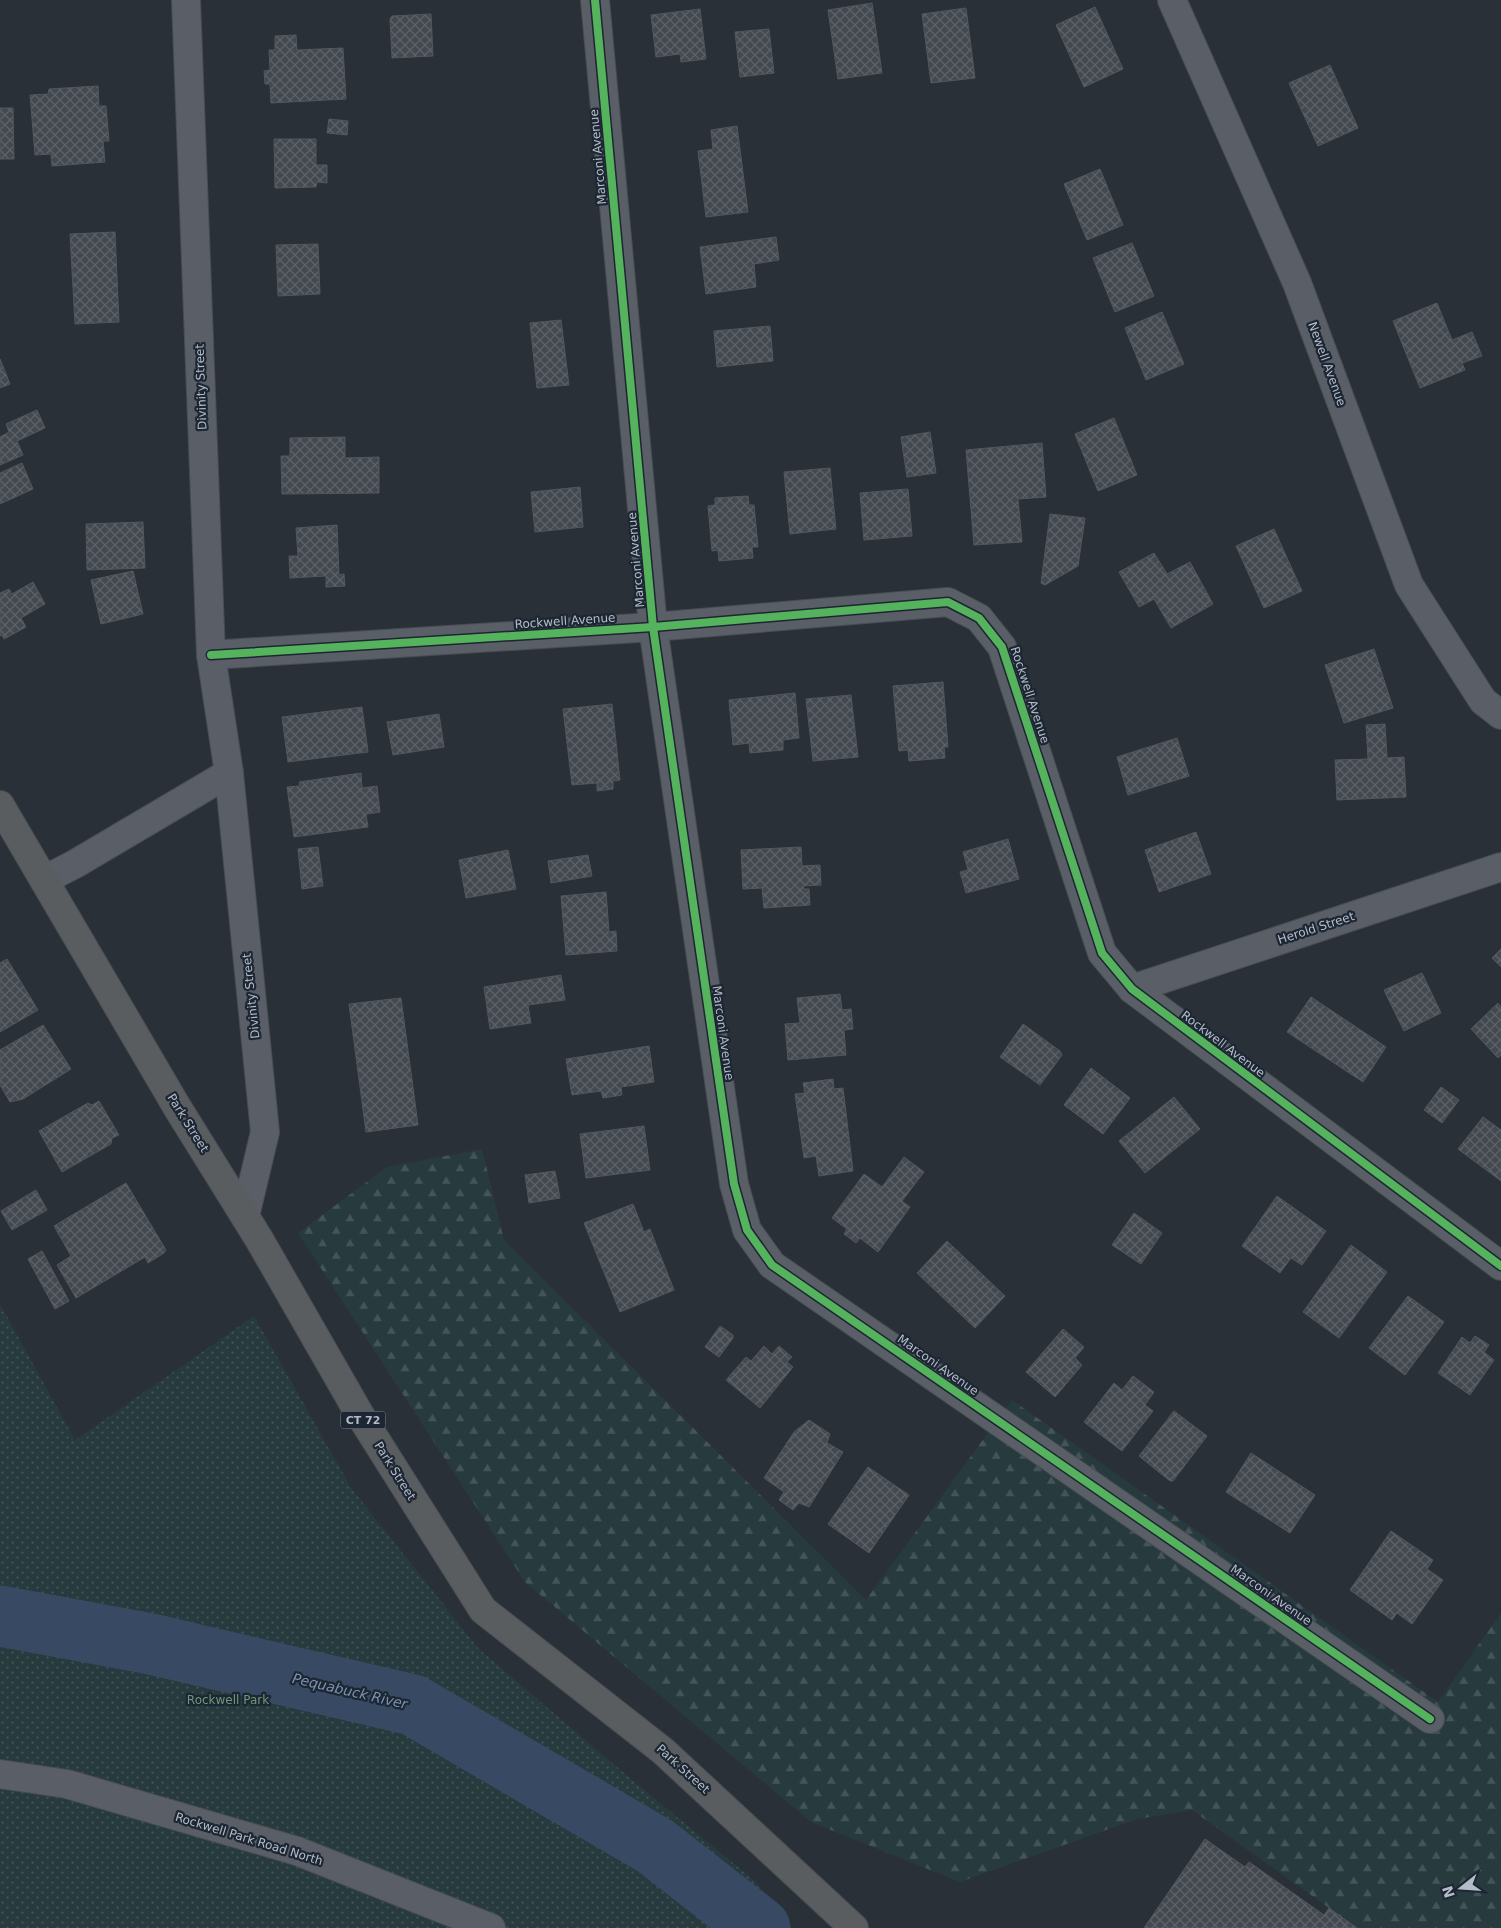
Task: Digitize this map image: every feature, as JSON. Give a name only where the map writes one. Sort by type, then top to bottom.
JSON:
[{"type":"highway","name":"Park Street","points":[[0,805],[177,1107],[245,1216],[360,1415],[484,1610],[663,1751],[854,1928]]},
{"type":"street","name":"Divinity Street","points":[[186,0],[211,655],[229,773],[265,1132],[245,1216]]},
{"type":"street","name":"Marconi Avenue","points":[[595,0],[653,627],[734,1184],[748,1230],[772,1265],[1430,1719]]},
{"type":"street","name":"Newell Avenue","points":[[1172,0],[1297,283],[1409,585],[1483,701],[1501,716]]},
{"type":"street","name":"Rockwell Avenue","points":[[211,655],[653,627],[948,602],[980,618],[1002,647],[1102,953],[1132,989],[1501,1266]]},
{"type":"street","points":[[44,880],[75,864],[229,773]]},
{"type":"street","name":"Herold Street","points":[[1132,989],[1501,867]]},
{"type":"street","name":"Rockwell Park Road North","points":[[0,1774],[67,1784],[297,1851],[491,1928]]},
{"type":"green space","points":[[482,1149],[504,1240],[866,1600],[1012,1400],[1438,1702],[1501,1613],[1501,1928],[1357,1928],[1192,1810],[1137,1819],[960,1882],[811,1822],[525,1582],[298,1233],[387,1167]]},
{"type":"green space","name":"Rockwell Park","points":[[0,1304],[75,1440],[254,1316],[352,1489],[478,1648],[631,1779],[755,1881],[792,1928],[0,1928]]},
{"type":"building","points":[[872,3],[882,73],[838,79],[828,10]]},
{"type":"building","points":[[1095,7],[1123,69],[1084,87],[1056,25]]},
{"type":"building","points":[[966,8],[975,78],[931,83],[922,14]]},
{"type":"building","points":[[700,9],[706,59],[681,62],[680,54],[656,57],[651,15]]},
{"type":"building","points":[[431,14],[433,56],[392,58],[390,19],[392,16]]},
{"type":"building","points":[[769,29],[774,73],[740,77],[735,32]]},
{"type":"building","points":[[296,35],[297,50],[343,48],[346,99],[271,103],[270,84],[265,84],[264,71],[270,70],[269,50],[275,50],[275,36]]},
{"type":"building","points":[[1330,65],[1358,128],[1318,146],[1289,83]]},
{"type":"building","points":[[98,86],[99,106],[106,106],[109,141],[103,141],[105,162],[52,166],[51,154],[35,155],[30,95],[48,94],[49,89]]},
{"type":"building","points":[[0,108],[13,108],[14,159],[0,159]]},
{"type":"building","points":[[329,119],[348,121],[347,135],[327,133]]},
{"type":"building","points":[[737,126],[748,212],[706,217],[698,151],[713,149],[711,130]]},
{"type":"building","points":[[274,139],[316,139],[316,165],[327,165],[327,183],[317,182],[316,187],[275,188]]},
{"type":"building","points":[[1100,169],[1123,225],[1087,240],[1064,184]]},
{"type":"building","points":[[115,232],[119,322],[75,324],[70,234]]},
{"type":"building","points":[[776,237],[779,260],[754,264],[756,287],[706,294],[700,247]]},
{"type":"building","points":[[1132,243],[1154,296],[1115,312],[1093,258]]},
{"type":"building","points":[[318,244],[320,294],[278,296],[276,245]]},
{"type":"building","points":[[1437,303],[1452,340],[1472,332],[1482,356],[1462,363],[1465,370],[1420,388],[1393,321]]},
{"type":"building","points":[[1162,312],[1184,364],[1146,380],[1125,328]]},
{"type":"building","points":[[561,320],[569,385],[537,388],[530,323]]},
{"type":"building","points":[[770,326],[773,361],[717,367],[714,331]]},
{"type":"building","points":[[0,359],[10,384],[0,388]]},
{"type":"building","points":[[37,410],[45,428],[17,441],[23,455],[0,465],[0,437],[9,432],[6,424]]},
{"type":"building","points":[[1114,418],[1137,475],[1098,491],[1075,434]]},
{"type":"building","points":[[930,432],[936,473],[907,477],[901,437]]},
{"type":"building","points":[[345,437],[345,458],[379,457],[379,493],[282,494],[281,456],[290,456],[290,438]]},
{"type":"building","points":[[1042,443],[1046,497],[1018,499],[1022,542],[974,545],[966,450]]},
{"type":"building","points":[[22,463],[33,489],[0,504],[0,473]]},
{"type":"building","points":[[830,468],[836,529],[790,534],[784,472]]},
{"type":"building","points":[[580,487],[583,527],[535,532],[531,492]]},
{"type":"building","points":[[908,489],[912,536],[864,540],[860,493]]},
{"type":"building","points":[[748,496],[749,505],[754,505],[758,547],[752,547],[753,558],[719,561],[718,550],[712,551],[708,506],[715,505],[715,498]]},
{"type":"building","points":[[1050,514],[1085,518],[1078,566],[1045,585],[1041,583]]},
{"type":"building","points":[[143,522],[145,568],[87,570],[86,524]]},
{"type":"building","points":[[337,525],[339,575],[344,574],[345,586],[326,587],[326,576],[290,578],[289,556],[298,556],[296,528]]},
{"type":"building","points":[[1274,529],[1302,591],[1264,608],[1236,546]]},
{"type":"building","points":[[1154,553],[1167,574],[1190,562],[1213,604],[1171,628],[1154,599],[1139,607],[1119,572]]},
{"type":"building","points":[[133,571],[143,614],[101,624],[91,580]]},
{"type":"building","points":[[33,582],[45,604],[21,618],[26,627],[4,639],[2,635],[0,636],[0,593],[9,589],[12,594]]},
{"type":"building","points":[[1374,649],[1393,708],[1344,723],[1325,665]]},
{"type":"building","points":[[943,682],[948,747],[944,747],[945,758],[909,761],[908,750],[899,751],[893,686]]},
{"type":"building","points":[[795,693],[799,738],[783,740],[783,750],[750,753],[749,743],[733,745],[729,700]]},
{"type":"building","points":[[851,695],[858,757],[813,761],[806,699]]},
{"type":"building","points":[[612,704],[620,780],[613,781],[613,789],[597,791],[597,783],[572,785],[563,709]]},
{"type":"building","points":[[362,707],[368,752],[288,762],[282,717]]},
{"type":"building","points":[[439,714],[444,747],[393,755],[387,722]]},
{"type":"building","points":[[1385,724],[1387,758],[1404,757],[1406,797],[1337,800],[1335,760],[1368,759],[1366,725]]},
{"type":"building","points":[[1177,738],[1189,776],[1128,795],[1117,757]]},
{"type":"building","points":[[361,773],[362,788],[377,786],[380,812],[366,814],[368,827],[294,837],[287,787],[300,786],[299,782]]},
{"type":"building","points":[[1196,832],[1211,874],[1159,892],[1145,850]]},
{"type":"building","points":[[1008,839],[1019,879],[966,893],[960,872],[968,870],[963,852]]},
{"type":"building","points":[[318,847],[323,886],[302,889],[298,849]]},
{"type":"building","points":[[801,847],[802,866],[820,865],[821,885],[803,886],[804,889],[809,889],[810,905],[764,908],[762,888],[743,889],[741,850]]},
{"type":"building","points":[[508,850],[516,889],[466,898],[459,860]]},
{"type":"building","points":[[588,855],[592,876],[551,883],[548,861]]},
{"type":"building","points":[[606,892],[609,932],[616,931],[617,951],[566,955],[561,896]]},
{"type":"building","points":[[1501,949],[1501,967],[1492,958]]},
{"type":"building","points":[[7,959],[38,1010],[0,1032],[0,963]]},
{"type":"building","points":[[1422,973],[1441,1013],[1404,1031],[1384,990]]},
{"type":"building","points":[[561,975],[565,1000],[528,1005],[531,1023],[490,1029],[484,987]]},
{"type":"building","points":[[840,994],[842,1010],[851,1009],[853,1029],[844,1030],[846,1055],[788,1060],[785,1024],[800,1023],[797,998]]},
{"type":"building","points":[[1311,997],[1386,1047],[1363,1082],[1287,1032]]},
{"type":"building","points":[[401,998],[418,1125],[366,1132],[349,1004]]},
{"type":"building","points":[[1498,1003],[1501,1007],[1501,1055],[1498,1058],[1471,1029]]},
{"type":"building","points":[[1023,1024],[1060,1051],[1062,1055],[1040,1085],[1000,1057]]},
{"type":"building","points":[[43,1025],[71,1069],[23,1099],[10,1102],[0,1085],[0,1050]]},
{"type":"building","points":[[649,1046],[654,1082],[621,1087],[622,1095],[603,1098],[601,1091],[572,1095],[566,1059]]},
{"type":"building","points":[[1091,1068],[1130,1098],[1103,1134],[1064,1105]]},
{"type":"building","points":[[833,1079],[834,1089],[843,1088],[853,1171],[819,1176],[816,1156],[804,1158],[795,1094],[805,1093],[803,1083]]},
{"type":"building","points":[[1441,1087],[1459,1100],[1442,1123],[1424,1110]]},
{"type":"building","points":[[1174,1097],[1200,1129],[1145,1173],[1119,1141]]},
{"type":"building","points":[[99,1101],[119,1135],[112,1138],[111,1144],[62,1172],[39,1131],[88,1103],[92,1105]]},
{"type":"building","points":[[1483,1117],[1501,1130],[1501,1181],[1458,1149]]},
{"type":"building","points":[[644,1126],[650,1170],[586,1178],[580,1134]]},
{"type":"building","points":[[904,1157],[924,1172],[902,1201],[910,1207],[878,1252],[860,1238],[856,1243],[844,1234],[847,1229],[832,1218],[864,1174],[882,1187]]},
{"type":"building","points":[[555,1171],[560,1198],[529,1203],[525,1175]]},
{"type":"building","points":[[126,1183],[166,1250],[148,1263],[145,1257],[76,1298],[57,1265],[71,1256],[54,1226]]},
{"type":"building","points":[[36,1190],[47,1210],[12,1230],[1,1211]]},
{"type":"building","points":[[1277,1196],[1326,1231],[1302,1265],[1291,1258],[1280,1273],[1242,1246]]},
{"type":"building","points":[[633,1204],[644,1232],[650,1229],[674,1290],[620,1312],[584,1223]]},
{"type":"building","points":[[1134,1213],[1162,1233],[1141,1264],[1112,1245]]},
{"type":"building","points":[[947,1241],[1005,1296],[975,1328],[917,1273]]},
{"type":"building","points":[[1351,1245],[1387,1272],[1339,1338],[1303,1312]]},
{"type":"building","points":[[42,1251],[69,1301],[55,1309],[28,1259]]},
{"type":"building","points":[[1408,1296],[1444,1322],[1405,1375],[1369,1348]]},
{"type":"building","points":[[720,1326],[733,1335],[733,1338],[719,1357],[705,1347]]},
{"type":"building","points":[[1063,1329],[1084,1347],[1075,1358],[1082,1365],[1055,1397],[1026,1372]]},
{"type":"building","points":[[1475,1336],[1489,1345],[1484,1352],[1494,1360],[1470,1395],[1438,1373],[1462,1337],[1470,1343]]},
{"type":"building","points":[[764,1346],[772,1354],[779,1346],[792,1357],[787,1362],[793,1367],[760,1408],[726,1380],[746,1357],[751,1361]]},
{"type":"building","points":[[1133,1376],[1154,1392],[1145,1405],[1153,1411],[1122,1451],[1084,1422],[1114,1383],[1122,1390]]},
{"type":"building","points":[[1174,1411],[1207,1436],[1173,1481],[1170,1481],[1139,1456]]},
{"type":"building","points":[[809,1420],[830,1434],[827,1443],[843,1452],[809,1507],[799,1503],[793,1510],[779,1500],[784,1492],[764,1478],[794,1432]]},
{"type":"building","points":[[1251,1453],[1315,1495],[1290,1533],[1226,1492]]},
{"type":"building","points":[[868,1467],[909,1495],[869,1553],[828,1524]]},
{"type":"building","points":[[1391,1531],[1433,1560],[1427,1569],[1443,1580],[1412,1624],[1397,1613],[1392,1620],[1350,1590]]},
{"type":"building","points":[[1205,1839],[1245,1867],[1249,1862],[1324,1915],[1329,1908],[1357,1928],[1144,1928]]},
{"type":"waterway","name":"Pequabuck River","points":[[0,1616],[151,1644],[413,1705],[655,1846],[760,1928]]},
{"type":"cycle path","points":[[595,0],[653,627],[734,1184],[747,1230],[772,1265],[1430,1719]]},
{"type":"cycle path","points":[[211,655],[653,627],[948,602],[979,618],[1002,647],[1102,953],[1132,989],[1501,1266]]}]
